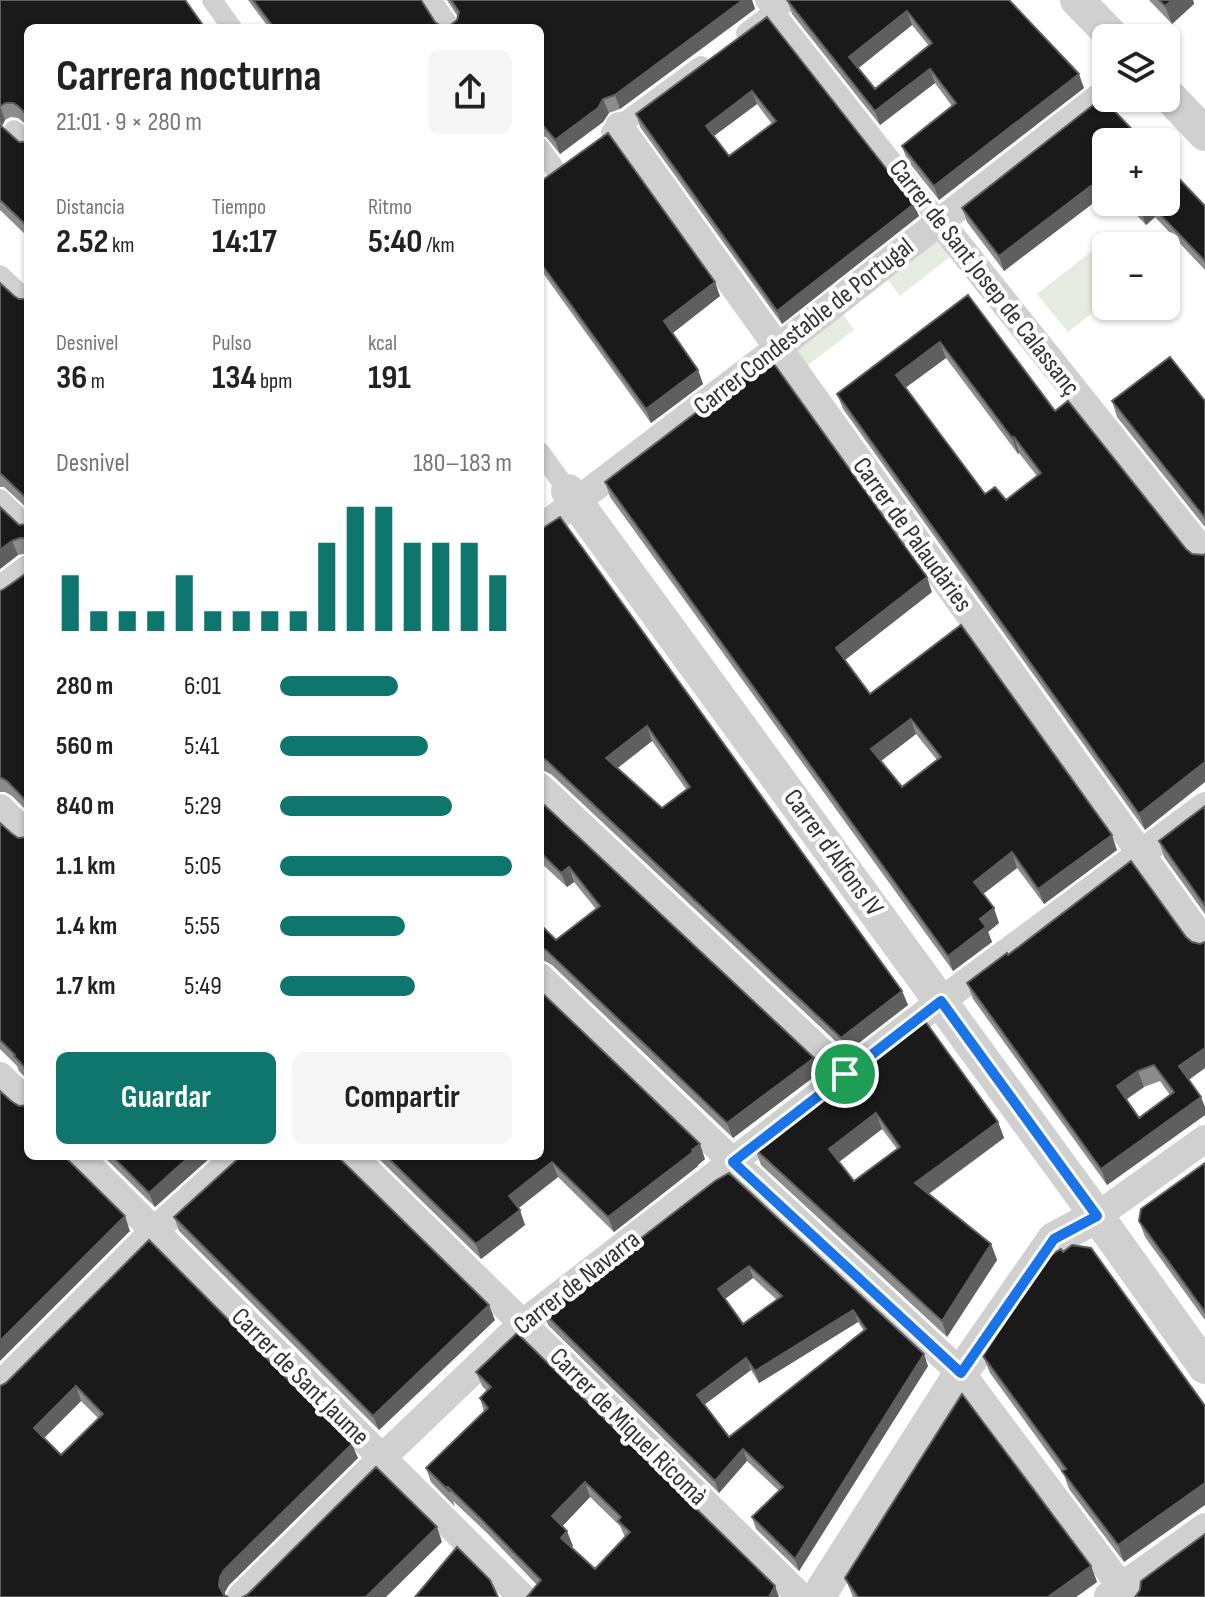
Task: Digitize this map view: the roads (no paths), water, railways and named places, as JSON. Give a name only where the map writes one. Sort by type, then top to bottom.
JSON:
[{"type":"street","points":[[212,0],[229,24]]},
{"type":"street","points":[[431,0],[448,24]]},
{"type":"street","points":[[1077,0],[1100,24]]},
{"type":"street","points":[[595,144],[721,51],[776,4]]},
{"type":"street","name":"Carrer de Sant Josep de Calassanç","points":[[776,4],[939,221],[1205,554]]},
{"type":"street","name":"Carrer Condestable de Portugal","points":[[544,525],[572,496],[778,348],[1092,103]]},
{"type":"street","points":[[1180,108],[1205,134]]},
{"type":"street","name":"Carrer de Palaudàries","points":[[619,126],[1205,943]]},
{"type":"street","points":[[544,151],[564,167],[544,182]]},
{"type":"street","points":[[0,275],[24,297]]},
{"type":"street","points":[[544,458],[572,496]]},
{"type":"street","name":"Carrer d'Alfons IV","points":[[572,496],[1205,1367]]},
{"type":"street","points":[[0,499],[24,523]]},
{"type":"street","points":[[0,590],[24,572]]},
{"type":"street","points":[[544,791],[845,1074]]},
{"type":"street","name":"Carrer de Navarra","points":[[241,1597],[523,1323],[941,1001],[1205,806]]},
{"type":"street","points":[[0,808],[24,832]]},
{"type":"street","points":[[544,981],[733,1162],[961,1373],[1119,1593],[1205,1527]]},
{"type":"street","points":[[0,1076],[24,1100]]},
{"type":"street","points":[[817,1595],[961,1373],[1054,1239],[1097,1216],[1205,1139]]},
{"type":"street","name":"Carrer de Sant Jaume","points":[[83,1160],[521,1597]]},
{"type":"street","points":[[0,1385],[154,1231],[233,1160]]},
{"type":"street","name":"Carrer de Miquel Ricomà","points":[[356,1160],[523,1323],[817,1595]]}]
